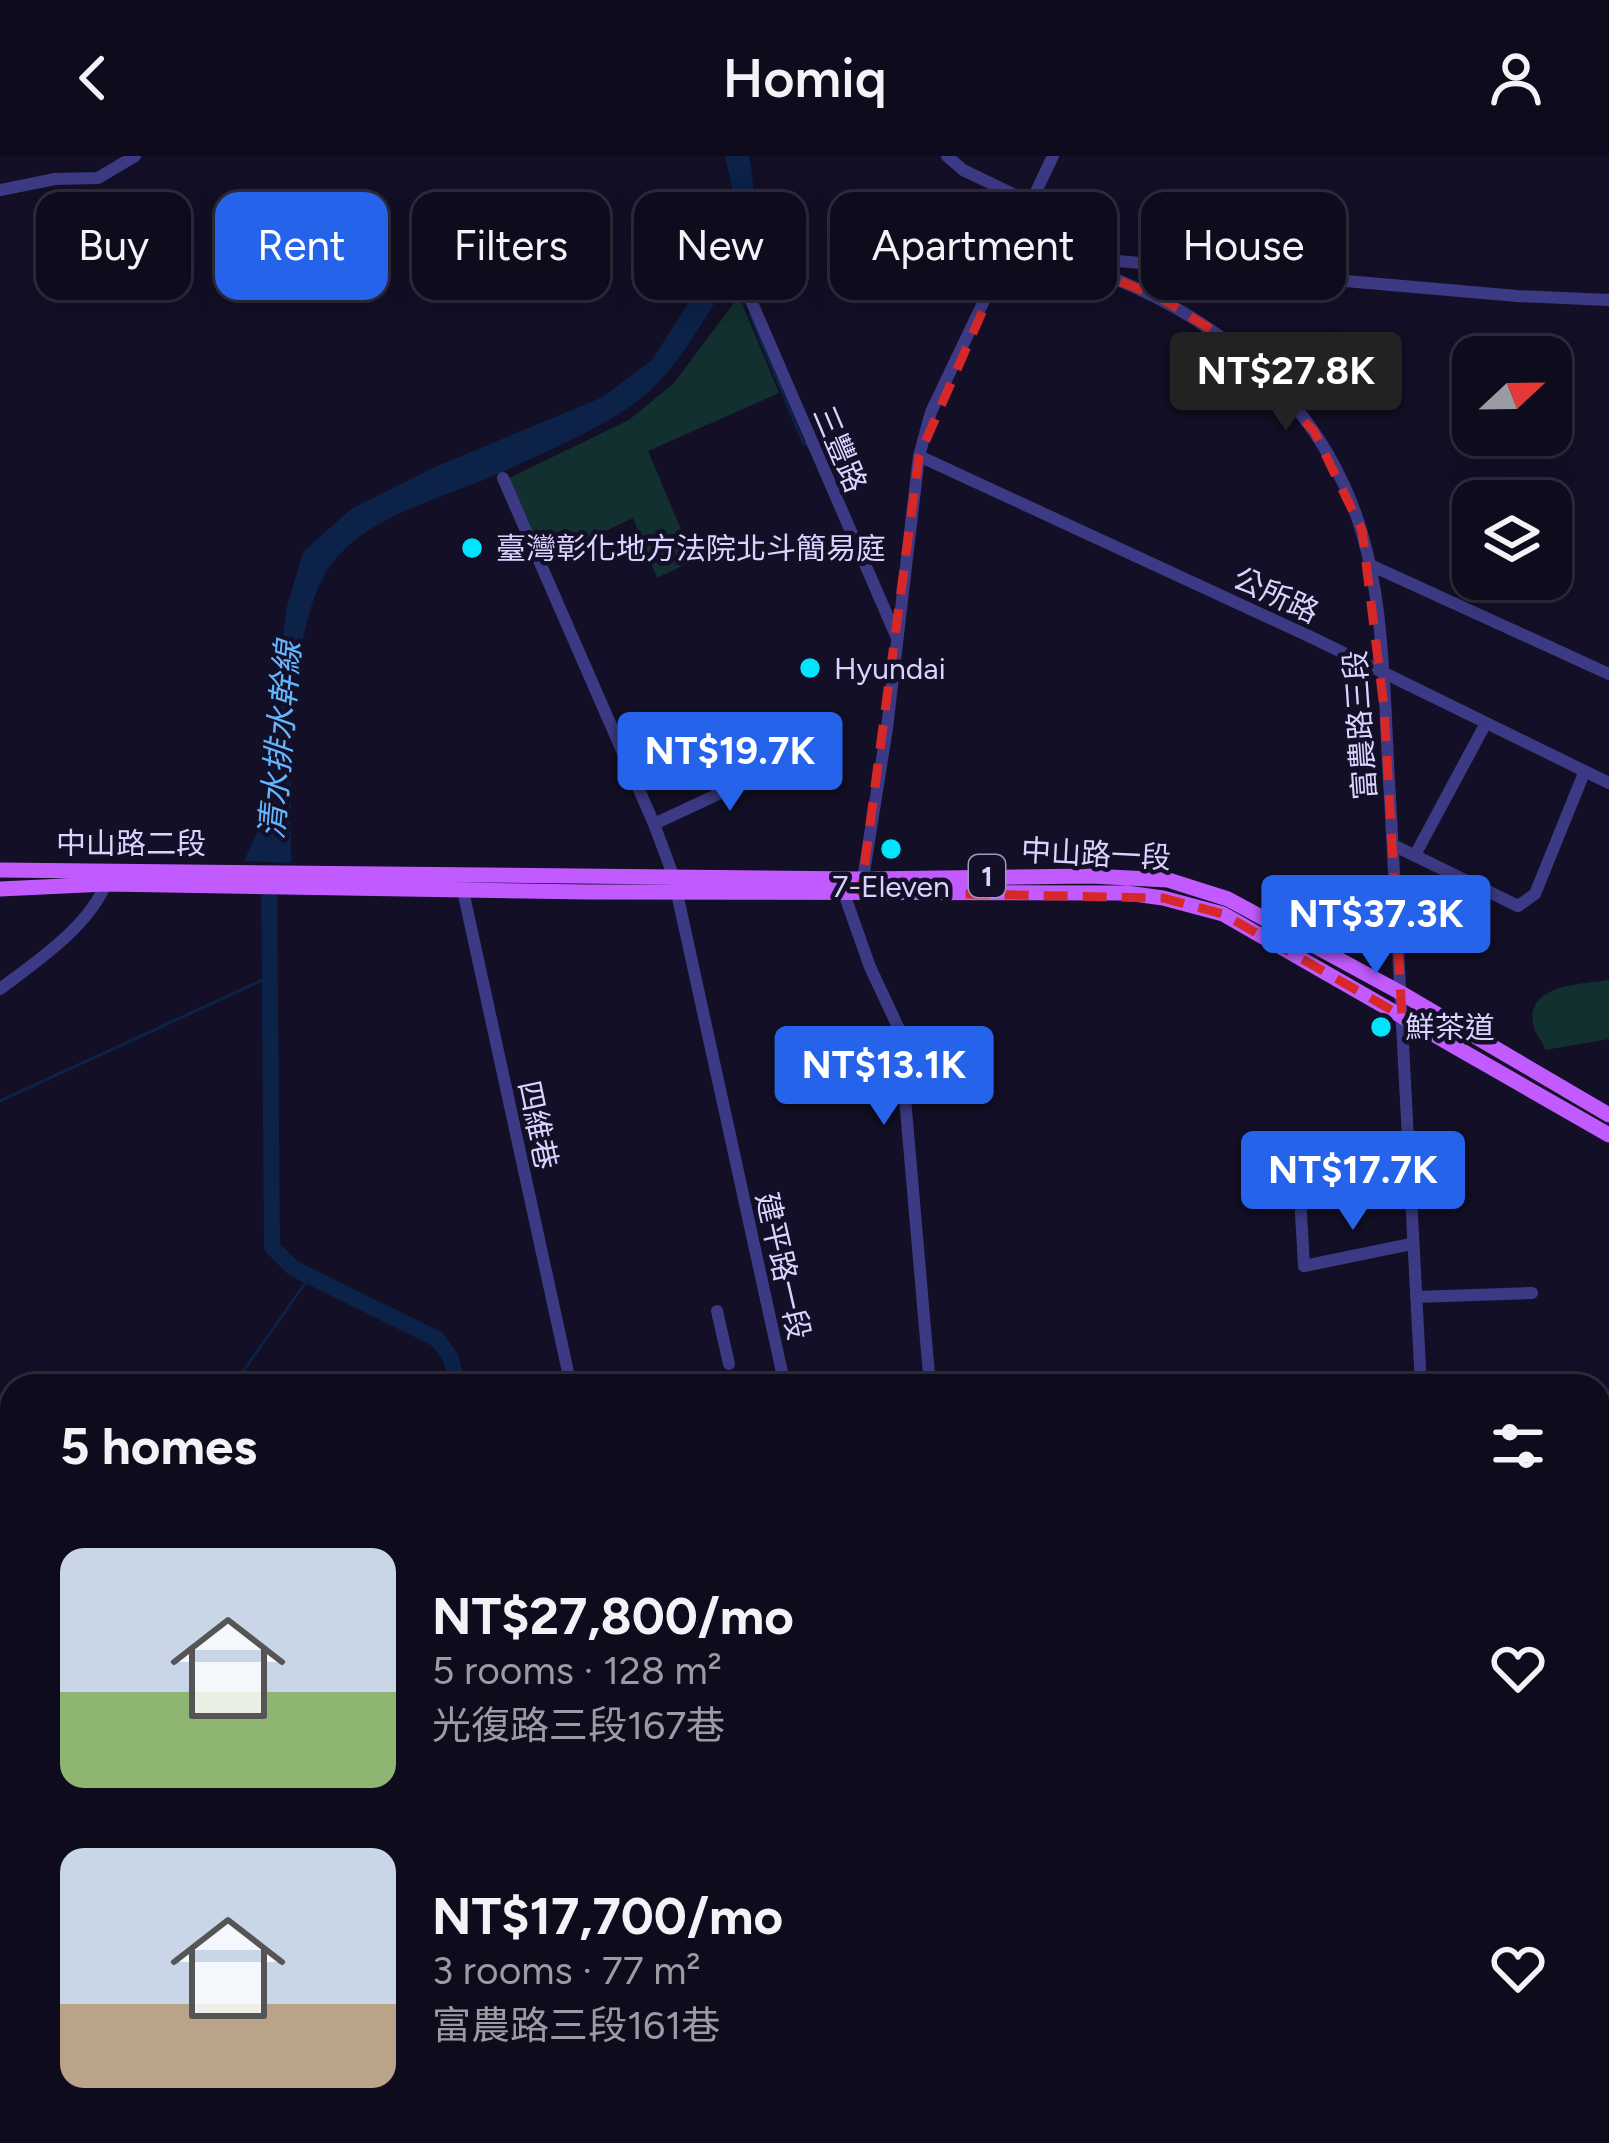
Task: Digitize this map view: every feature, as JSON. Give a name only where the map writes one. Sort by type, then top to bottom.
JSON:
[{"type":"main road","name":"中山路二段","points":[[0,870],[109,877],[306,879]]},
{"type":"main road","name":"中山路一段","points":[[862,886],[1091,876],[1168,880],[1228,899],[1609,1114]]},
{"type":"main road","name":"中山路二段","points":[[0,889],[109,877]]},
{"type":"main road","name":"中山路一段","points":[[306,879],[841,885],[1163,898],[1223,914],[1609,1135]]},
{"type":"street","points":[[0,190],[55,179],[98,178],[135,156]]},
{"type":"street","points":[[946,156],[963,170],[1010,192]]},
{"type":"street","points":[[1037,192],[1053,156]]},
{"type":"street","points":[[1119,260],[1500,294],[1609,299]]},
{"type":"street","name":"富農路三段","points":[[1117,277],[1220,335],[1270,379],[1314,431],[1344,484],[1362,530],[1382,673],[1420,1374]]},
{"type":"street","name":"三豐路","points":[[750,300],[897,639]]},
{"type":"street","points":[[862,886],[919,456],[931,412],[985,300]]},
{"type":"street","name":"公所路","points":[[919,456],[1609,783]]},
{"type":"street","name":"建平路一段","points":[[503,478],[675,882],[782,1374]]},
{"type":"street","points":[[1368,564],[1609,674]]},
{"type":"street","points":[[1415,855],[1486,723]]},
{"type":"street","points":[[654,824],[787,762]]},
{"type":"street","points":[[1393,845],[1518,906],[1535,894],[1584,773]]},
{"type":"street","points":[[0,989],[100,900],[109,877]]},
{"type":"street","name":"四維巷","points":[[462,881],[568,1374]]},
{"type":"street","points":[[841,885],[899,1029],[929,1374]]},
{"type":"street","points":[[1298,1160],[1304,1265],[1411,1244]]},
{"type":"street","points":[[1416,1297],[1532,1293]]},
{"type":"street","points":[[717,1311],[729,1364]]},
{"type":"highlighted area","points":[[1008,253],[1075,263],[1159,297],[1220,335],[1314,431],[1362,530],[1384,708],[1402,1016],[1223,914],[1163,898],[861,892],[919,456]]},
{"type":"green space","points":[[736,300],[741,300],[779,393],[648,451],[694,560],[657,578],[633,518],[546,560],[509,478],[629,420],[674,383]]},
{"type":"green space","points":[[1609,980],[1609,1039],[1545,1050],[1533,1024],[1538,1001],[1559,988]]},
{"type":"water","points":[[725,156],[749,156],[753,192],[731,192]]},
{"type":"water","points":[[690,300],[716,300],[668,371],[631,406],[585,433],[380,524],[339,555],[312,604],[297,676],[291,863],[244,861],[261,824],[286,610],[303,552],[351,509],[435,467],[603,397],[652,360]]},
{"type":"waterway","points":[[750,314],[809,447]]},
{"type":"waterway","name":"清水排水幹線","points":[[269,873],[272,1247],[293,1268],[437,1339],[451,1358],[454,1374]]},
{"type":"waterway","points":[[0,1101],[269,977]]},
{"type":"waterway","points":[[241,1374],[310,1276]]},
{"type":"place","name":"臺灣彰化地方法院北斗簡易庭","points":[[472,548]]},
{"type":"place","name":"Hyundai","points":[[810,668]]},
{"type":"place","name":"7-Eleven","points":[[891,849]]},
{"type":"place","name":"鮮茶道","points":[[1381,1027]]}]
